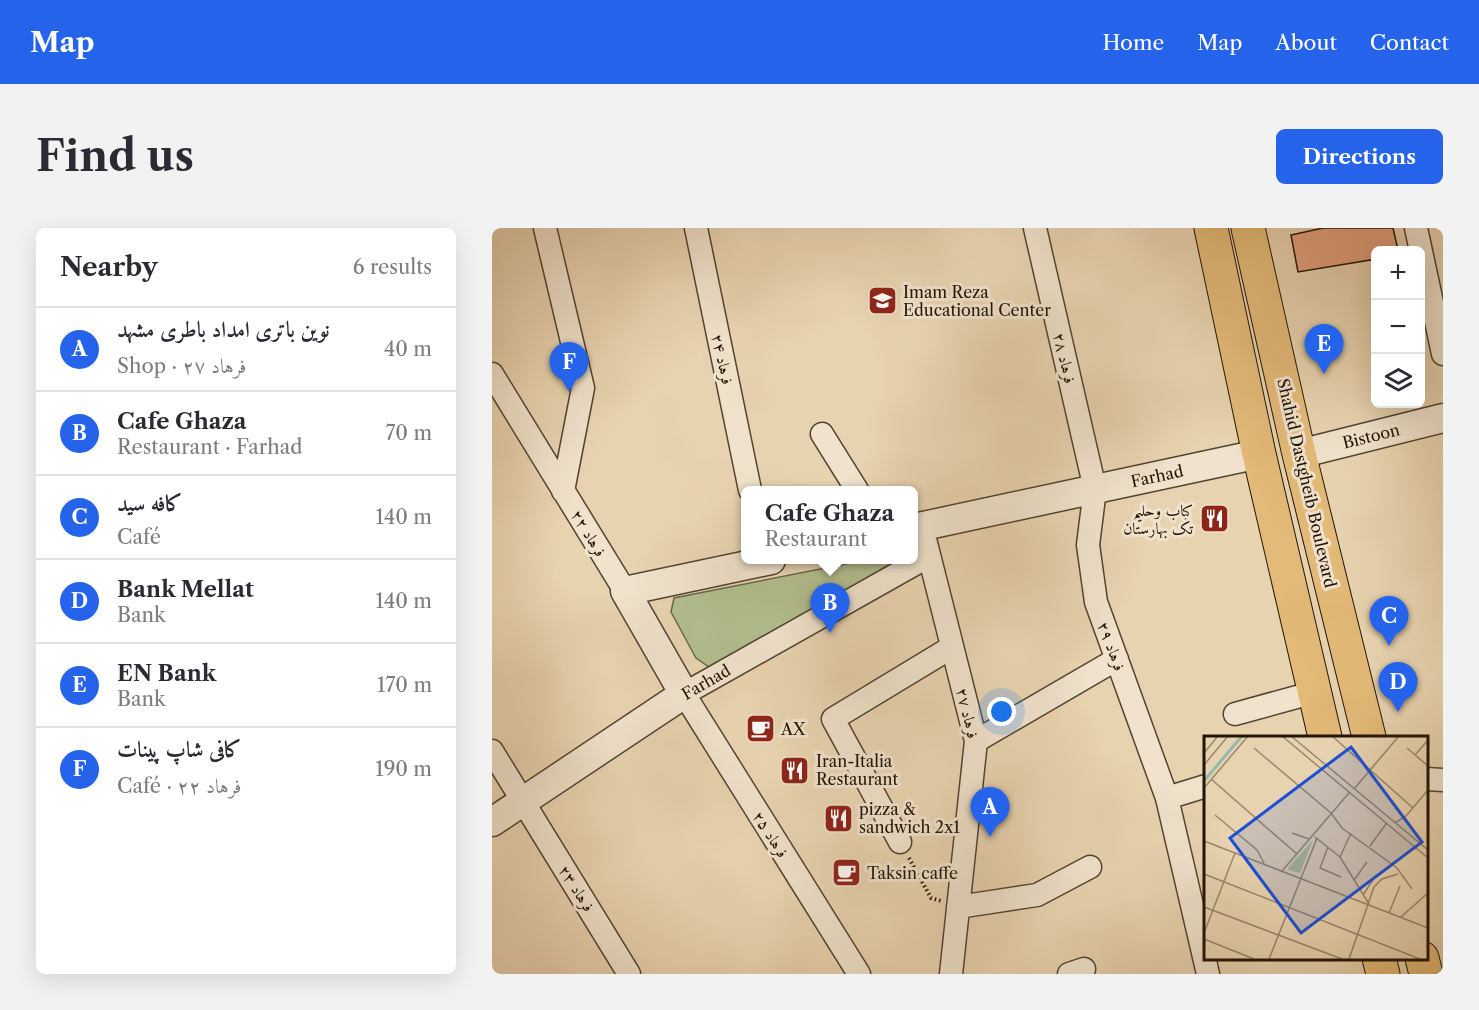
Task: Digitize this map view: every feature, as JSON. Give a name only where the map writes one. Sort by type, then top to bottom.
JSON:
[{"type":"main road","points":[[1211,228],[1259,454],[1325,736]]},
{"type":"main road","name":"Shahid Dastgheib Boulevard","points":[[1248,228],[1299,454],[1369,736]]},
{"type":"main road","points":[[1379,959],[1383,974]]},
{"type":"main road","points":[[1422,959],[1426,974]]},
{"type":"street","points":[[545,228],[583,388],[563,491]]},
{"type":"street","name":"فرهاد ۲۴","points":[[696,228],[749,486]]},
{"type":"street","name":"فرهاد ۲۸","points":[[1035,228],[1095,489]]},
{"type":"street","points":[[1416,228],[1443,354]]},
{"type":"street","name":"فرهاد ۲۲","points":[[492,374],[625,591],[684,694]]},
{"type":"street","name":"Bistoon","points":[[1299,454],[1443,418]]},
{"type":"street","points":[[822,434],[854,486]]},
{"type":"street","name":"Farhad","points":[[918,528],[1259,454]]},
{"type":"street","name":"فرهاد ۲۹","points":[[1095,489],[1088,545],[1096,602],[1167,798],[1204,957]]},
{"type":"street","name":"فرهاد ۲۷","points":[[918,528],[929,556],[976,741],[951,974]]},
{"type":"street","name":"Farhad","points":[[918,562],[929,556]]},
{"type":"street","points":[[625,591],[749,564]]},
{"type":"street","name":"Farhad","points":[[492,822],[684,694],[915,564]]},
{"type":"street","points":[[900,842],[833,719],[952,647]]},
{"type":"street","points":[[976,741],[1117,659]]},
{"type":"street","points":[[1235,714],[1314,692]]},
{"type":"street","name":"فرهاد ۲۵","points":[[684,694],[859,974]]},
{"type":"street","name":"فرهاد ۲۳","points":[[492,751],[629,974]]},
{"type":"street","points":[[1428,779],[1443,780]]},
{"type":"street","points":[[1167,798],[1204,787]]},
{"type":"street","points":[[958,907],[1036,895],[1090,867]]},
{"type":"street","name":"فرهاد ۲۹","points":[[1205,959],[1208,974]]},
{"type":"path","points":[[900,842],[931,898],[958,907]]},
{"type":"green space","points":[[846,564],[896,564],[894,570],[712,669],[696,658],[671,612],[674,598]]},
{"type":"building","points":[[1323,228],[1393,228],[1397,246],[1371,246],[1371,260],[1298,272],[1291,235]]},
{"type":"place","name":"Imam Reza Educational Center","points":[[882,301]]},
{"type":"place","name":"EN Bank","points":[[1324,374]]},
{"type":"place","name":"کافی شاپ پینات","points":[[569,392]]},
{"type":"place","name":"کباب وحلیم تک بهارستان","points":[[1214,519]]},
{"type":"place","name":"Cafe Ghaza","points":[[830,633]]},
{"type":"place","name":"کافه سید","points":[[1389,646]]},
{"type":"place","name":"Bank Mellat","points":[[1398,712]]},
{"type":"place","name":"AX","points":[[760,729]]},
{"type":"place","name":"Iran-Italia Restaurant","points":[[795,770]]},
{"type":"place","name":"pizza & sandwich 2x1","points":[[838,818]]},
{"type":"place","name":"نوین باتری امداد باطری مشهد","points":[[990,837]]},
{"type":"place","name":"Taksin caffe","points":[[846,873]]}]
